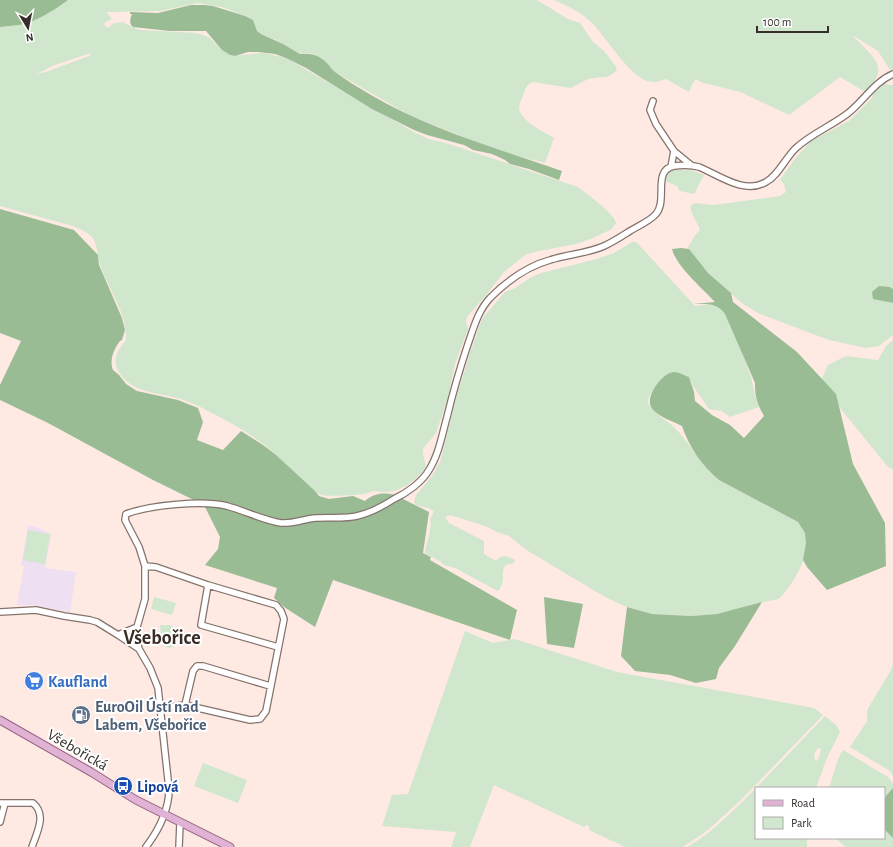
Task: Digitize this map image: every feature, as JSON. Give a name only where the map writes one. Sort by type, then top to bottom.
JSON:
[{"type":"main road","name":"Všebořická","points":[[0,720],[91,772],[136,800],[230,847]]},
{"type":"street","points":[[146,847],[164,815],[169,798],[169,789],[158,688],[139,649],[136,634],[145,599],[145,566],[140,547],[125,520],[126,514],[176,504],[223,505],[282,523],[317,518],[358,516],[398,498],[417,484],[428,473],[435,461],[456,381],[479,312],[489,299],[506,284],[529,268],[550,260],[583,254],[606,245],[656,215],[662,204],[662,176],[665,170],[671,167],[691,165],[699,167],[734,183],[749,186],[765,184],[771,179],[797,147],[849,113],[883,79],[893,74]]},
{"type":"street","points":[[653,100],[650,110],[656,124],[674,152],[691,165]]},
{"type":"street","points":[[671,167],[674,152]]},
{"type":"street","points":[[145,566],[156,567],[208,585],[276,605],[281,611],[284,619],[266,711],[260,719],[255,720],[185,705],[161,708]]},
{"type":"street","points":[[208,585],[201,625],[278,647]]},
{"type":"street","points":[[0,612],[36,610],[90,620],[97,622],[139,649]]},
{"type":"street","points":[[118,635],[137,626]]},
{"type":"street","points":[[185,705],[193,671],[197,666],[203,666],[270,686]]},
{"type":"street","points":[[0,822],[3,803],[33,803],[38,807],[40,822],[32,847]]},
{"type":"street","points":[[179,847],[180,823]]},
{"type":"shaded area","points":[[28,525],[39,528],[51,534],[45,568],[76,572],[70,612],[32,605],[17,605],[24,566],[21,565]]},
{"type":"green space","points":[[0,0],[68,0],[31,22],[0,27]]},
{"type":"green space","points":[[68,0],[537,0],[568,19],[580,23],[593,42],[604,51],[617,70],[610,75],[589,79],[571,88],[533,82],[527,86],[519,105],[520,113],[533,126],[554,138],[545,163],[498,151],[411,116],[333,71],[326,62],[309,53],[299,53],[276,40],[261,34],[245,16],[222,7],[197,3],[160,11],[108,12],[107,13],[112,19],[105,22],[104,25],[108,28],[114,23],[123,22],[140,30],[196,33],[210,38],[222,50],[232,56],[263,53],[286,58],[428,139],[446,143],[578,187],[606,209],[616,223],[612,229],[576,244],[525,255],[504,272],[467,317],[466,322],[468,329],[455,364],[447,401],[436,433],[423,449],[426,466],[418,477],[407,485],[392,491],[374,491],[365,494],[349,495],[322,495],[310,488],[265,445],[233,424],[189,402],[146,391],[131,385],[125,380],[117,369],[116,365],[116,356],[126,340],[124,320],[103,273],[92,237],[86,232],[73,226],[0,206],[0,27],[20,25],[43,15]],"holes":[[[91,53],[89,56],[46,72],[36,74],[52,66]]]},
{"type":"green space","points":[[554,0],[893,0],[893,70],[890,70],[878,51],[852,35],[872,55],[876,62],[878,68],[877,75],[873,83],[865,92],[840,77],[789,115],[740,92],[701,82],[696,79],[689,92],[666,79],[654,82],[644,79],[635,74],[627,66],[587,18]]},
{"type":"green space","points":[[191,5],[213,6],[245,16],[253,20],[257,31],[261,34],[300,54],[311,54],[318,56],[334,71],[371,95],[417,118],[464,138],[562,171],[559,180],[510,164],[492,154],[473,150],[464,145],[414,130],[372,109],[306,68],[286,58],[275,54],[258,52],[248,52],[235,56],[230,55],[222,50],[206,31],[170,31],[133,27],[130,23],[132,14],[130,14],[130,12],[158,13]]},
{"type":"green space","points":[[885,83],[888,85],[893,85],[893,289],[890,287],[883,301],[893,303],[893,335],[879,346],[866,348],[829,340],[760,314],[743,304],[708,273],[690,252],[688,247],[700,230],[692,215],[691,205],[695,203],[714,205],[780,196],[786,192],[784,184],[780,180],[794,160],[811,141],[849,121],[872,98],[873,92]]},
{"type":"green space","points":[[672,170],[690,170],[704,175],[694,194],[680,191],[677,186],[665,181],[666,174]]},
{"type":"green space","points":[[0,209],[74,230],[98,255],[99,265],[122,318],[125,330],[122,340],[114,351],[112,366],[113,370],[126,384],[137,391],[178,400],[198,408],[203,422],[197,440],[223,450],[241,431],[275,454],[319,496],[329,499],[353,496],[365,501],[374,495],[389,494],[404,498],[403,499],[429,512],[423,553],[431,557],[430,560],[517,610],[510,640],[333,580],[315,627],[284,607],[274,598],[277,588],[205,565],[218,549],[220,537],[204,505],[153,480],[48,423],[0,400],[0,385],[21,341],[0,333]]},
{"type":"green space","points":[[632,242],[636,242],[641,247],[695,306],[710,304],[721,307],[733,329],[751,377],[759,407],[730,417],[722,411],[709,409],[693,386],[689,377],[674,372],[654,389],[648,402],[655,412],[681,434],[706,468],[719,480],[798,522],[805,532],[806,550],[804,559],[790,586],[779,599],[753,604],[717,614],[691,616],[652,614],[624,606],[605,597],[525,549],[509,536],[485,526],[450,515],[445,517],[449,523],[484,541],[484,554],[494,560],[504,556],[515,560],[513,564],[508,564],[504,567],[503,582],[500,588],[498,591],[455,568],[444,565],[425,553],[430,531],[430,520],[434,511],[416,505],[414,502],[416,495],[432,476],[440,462],[457,395],[482,319],[505,292],[515,288],[530,278],[541,273],[593,260],[614,253]]},
{"type":"green space","points":[[672,249],[689,249],[708,273],[731,293],[733,302],[797,352],[836,394],[853,464],[885,523],[886,566],[827,590],[807,567],[803,560],[806,543],[805,533],[798,522],[719,480],[707,469],[697,456],[688,441],[682,426],[661,416],[651,407],[651,397],[656,385],[665,376],[674,372],[689,377],[694,392],[695,401],[712,415],[730,425],[744,438],[764,416],[755,393],[755,383],[725,314],[722,310],[715,306],[707,304],[693,304],[715,302],[690,277],[679,263]]},
{"type":"green space","points":[[879,286],[890,287],[893,289],[893,303],[873,299],[872,292]]},
{"type":"green space","points":[[893,340],[893,470],[887,466],[820,383],[828,365],[846,356],[878,360],[886,346]]},
{"type":"green space","points":[[28,530],[50,534],[45,564],[23,560]]},
{"type":"green space","points":[[154,597],[176,603],[172,615],[151,609]]},
{"type":"green space","points":[[544,597],[583,604],[574,648],[547,644]]},
{"type":"green space","points":[[762,602],[735,646],[719,668],[716,679],[696,683],[670,675],[635,671],[621,656],[627,607],[652,614],[691,616],[717,614]]},
{"type":"green space","points":[[160,625],[170,625],[177,630],[177,645],[169,648],[162,645]]},
{"type":"green space","points":[[465,631],[493,643],[515,639],[617,672],[814,708],[823,715],[741,800],[708,830],[683,847],[625,847],[589,830],[589,826],[587,825],[584,827],[494,785],[470,847],[451,847],[456,832],[382,826],[392,795],[408,794]]},
{"type":"green space","points":[[893,664],[893,776],[890,771],[850,747],[867,721],[867,710],[891,670]]},
{"type":"green space","points":[[825,716],[836,725],[840,732],[827,758],[816,787],[757,787]],"holes":[[[820,748],[821,750],[818,760],[816,761],[814,758],[815,752]]]},
{"type":"green space","points":[[843,750],[888,777],[893,784],[893,788],[885,800],[885,787],[829,787],[838,759]]},
{"type":"green space","points":[[203,763],[247,780],[238,803],[194,786]]},
{"type":"green space","points":[[893,788],[893,838],[885,830],[886,796]]},
{"type":"green space","points":[[755,789],[755,839],[807,839],[807,847],[687,847],[714,828]]},
{"type":"green space","points":[[885,830],[893,838],[893,847],[845,847],[837,839],[885,839]]},
{"type":"place","name":"Kaufland","points":[[34,681]]},
{"type":"place","name":"EuroOil Ústí nad Labem, Všebořice","points":[[81,715]]},
{"type":"place","name":"Lipová","points":[[123,786]]},
{"type":"district","name":"Všebořice","points":[[162,637]]}]
